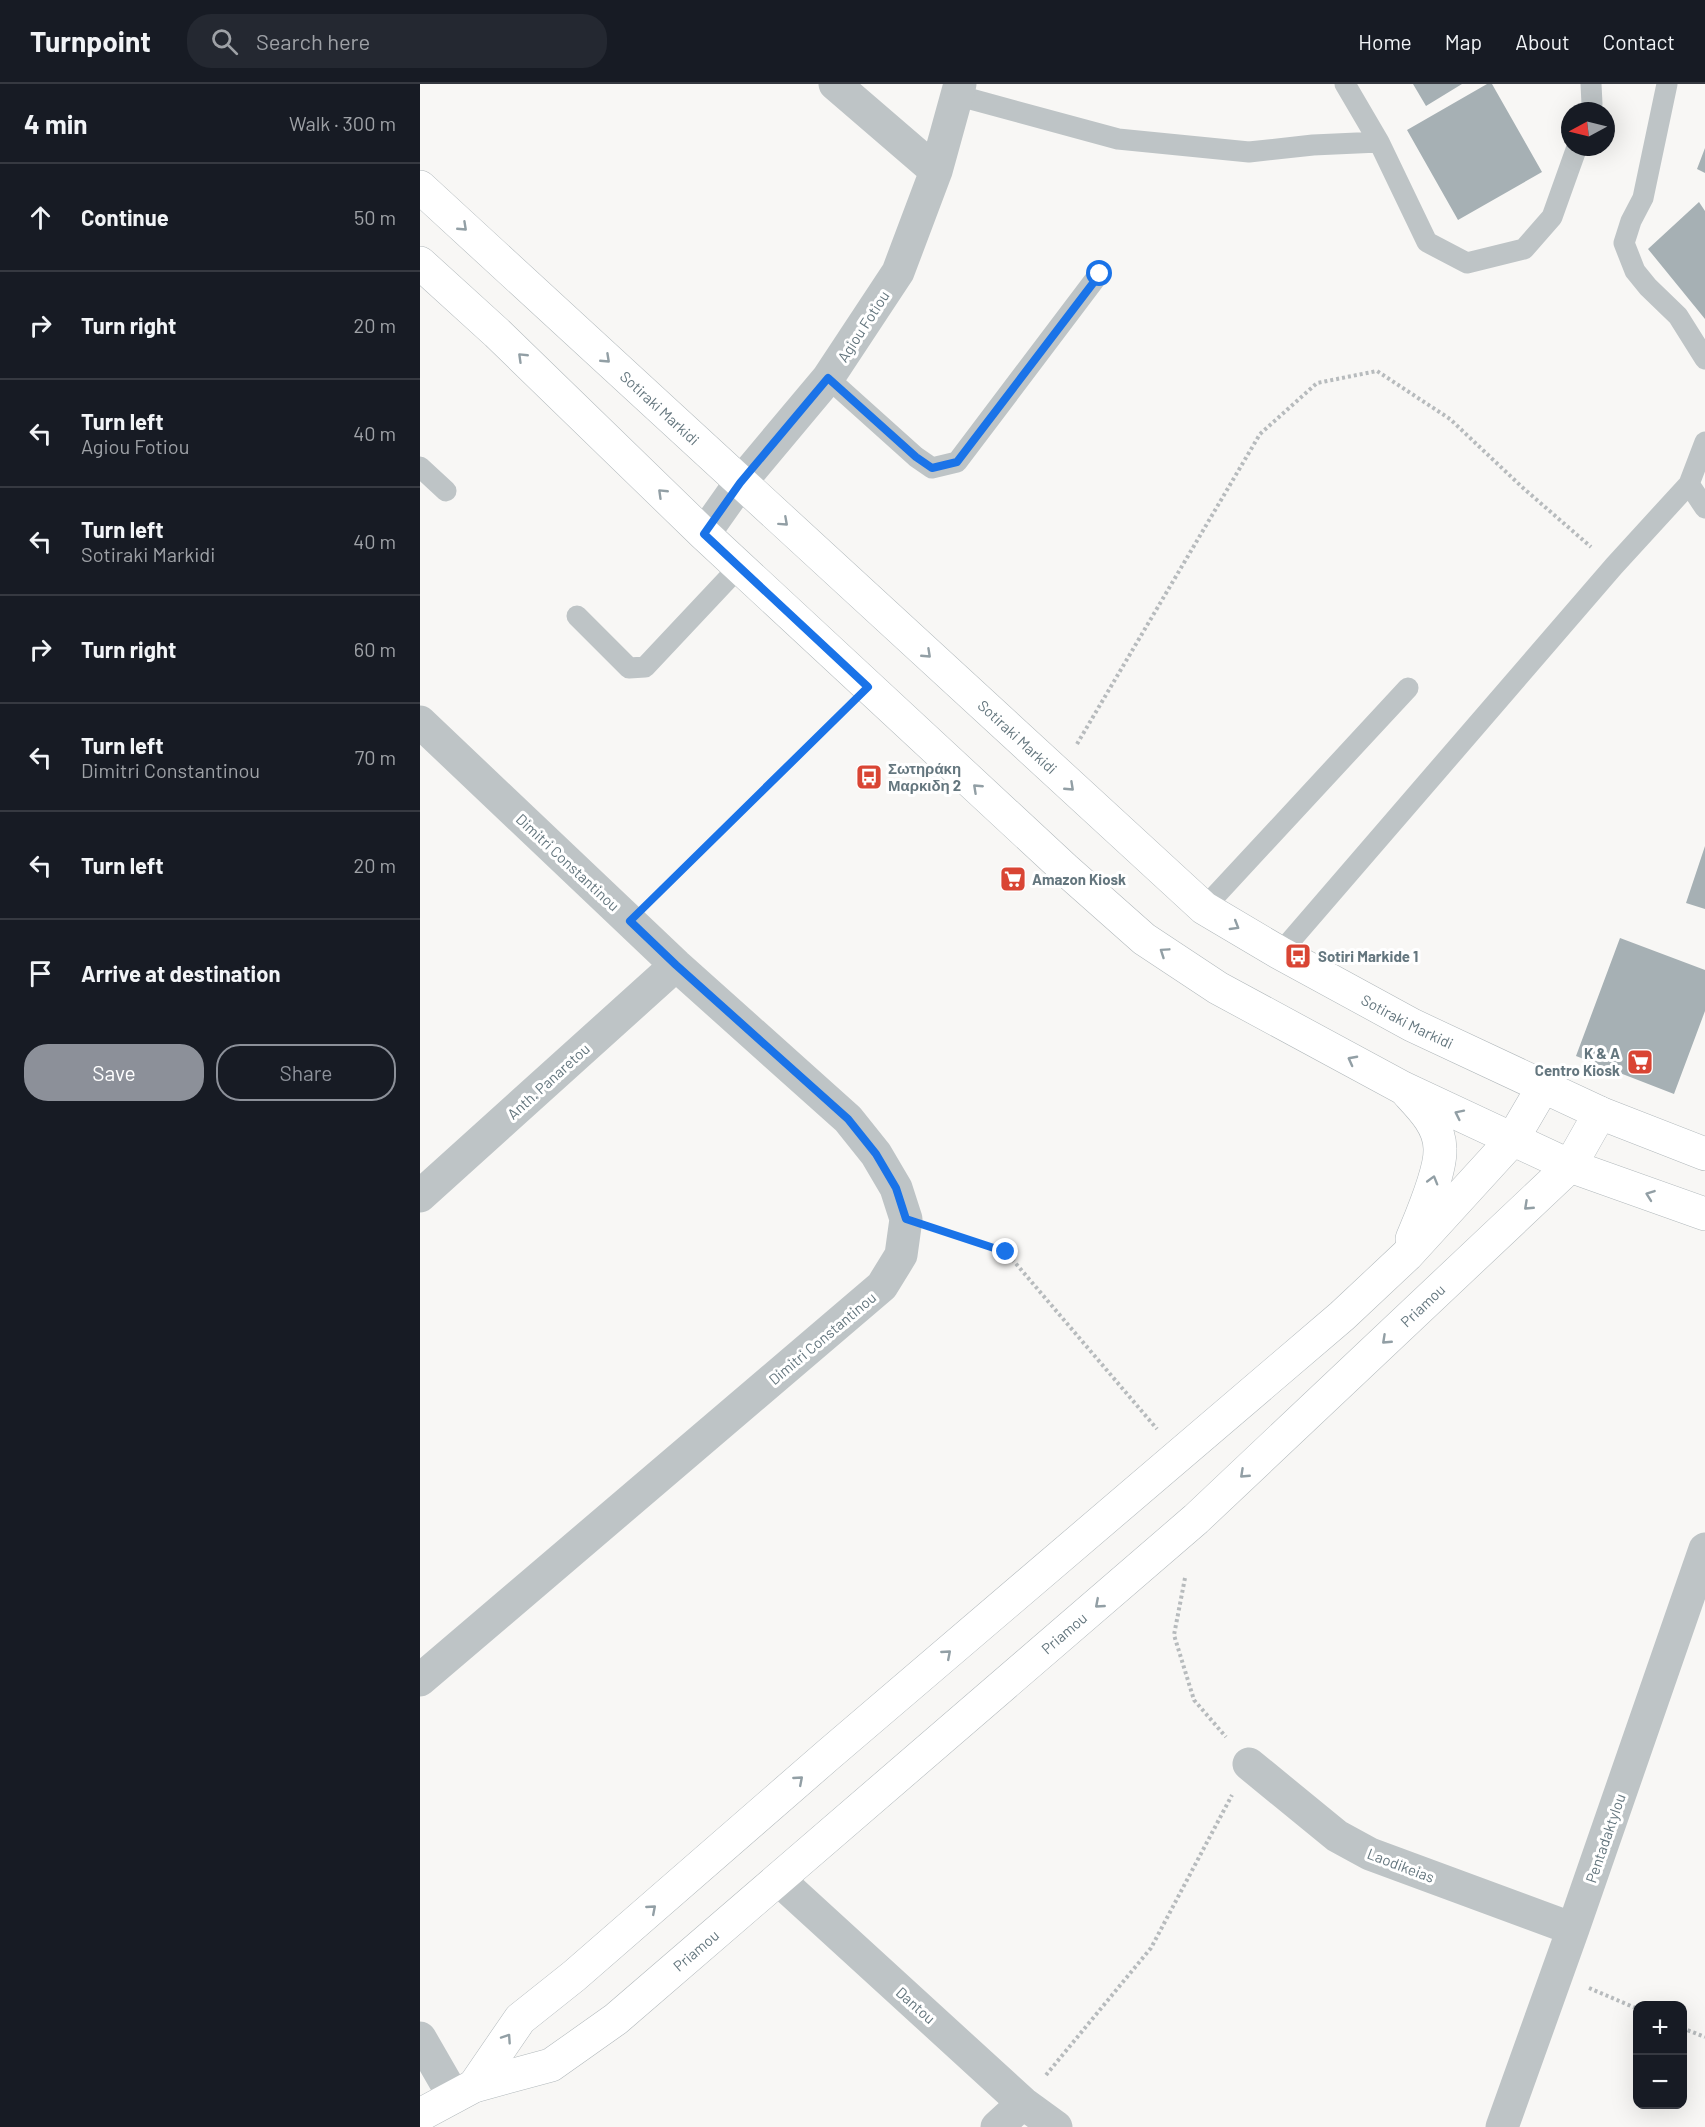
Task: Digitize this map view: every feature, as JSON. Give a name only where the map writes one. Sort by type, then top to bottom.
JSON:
[{"type":"street","points":[[835,84],[936,171]]},
{"type":"street","name":"Agiou Fotiou","points":[[704,534],[740,483],[828,378],[898,272],[936,171],[958,89]]},
{"type":"street","name":"Sotiraki Markidi","points":[[420,187],[1204,908],[1280,953],[1412,1025],[1600,1113],[1705,1154]]},
{"type":"street","points":[[424,274],[497,333],[739,567],[1065,869],[1144,939],[1218,988],[1403,1088],[1570,1166],[1705,1214]]},
{"type":"street","name":"Dimitri Constantinou","points":[[420,722],[676,965],[848,1119],[876,1154],[896,1188],[906,1219],[901,1255],[882,1286],[420,1680]]},
{"type":"street","name":"Anth. Panaretou","points":[[420,1196],[676,965]]},
{"type":"street","name":"Priamou","points":[[464,2092],[520,2019],[574,1976],[1342,1316],[1407,1255],[1512,1140],[1543,1087]]},
{"type":"street","points":[[1403,1088],[1435,1127],[1440,1149],[1434,1180],[1407,1255]]},
{"type":"street","name":"Priamou","points":[[420,2115],[464,2092],[551,2065],[616,2019],[1196,1520],[1570,1166],[1600,1113]]},
{"type":"street","name":"Pentadaktylou","points":[[1502,2127],[1705,1548]]},
{"type":"street","name":"Laodikeias","points":[[1249,1764],[1337,1836],[1370,1854],[1573,1929]]},
{"type":"street","name":"Dantou","points":[[779,1880],[1023,2103],[1056,2127]]},
{"type":"street","points":[[420,2038],[464,2092]]},
{"type":"street","points":[[997,2127],[1023,2103]]},
{"type":"lane","points":[[1345,84],[1379,142],[1427,242],[1467,262],[1524,249],[1552,217],[1574,156]]},
{"type":"lane","points":[[1591,84],[1592,102]]},
{"type":"lane","points":[[1667,84],[1643,198],[1631,221],[1624,243],[1635,271],[1678,316],[1705,359]]},
{"type":"lane","points":[[958,89],[1118,139],[1249,152],[1313,145],[1379,142]]},
{"type":"lane","points":[[828,378],[916,457],[932,468],[957,462],[1100,274]]},
{"type":"lane","points":[[1280,953],[1614,566],[1689,484],[1705,442]]},
{"type":"lane","points":[[420,467],[446,491]]},
{"type":"lane","points":[[1689,484],[1705,508]]},
{"type":"lane","points":[[577,616],[629,668],[645,667],[739,567]]},
{"type":"lane","points":[[1204,908],[1408,688]]},
{"type":"path","points":[[1058,775],[1260,434],[1317,383],[1377,371],[1450,419],[1522,487],[1614,566]]},
{"type":"path","points":[[630,921],[868,687]]},
{"type":"path","points":[[906,1219],[1006,1252],[1179,1455]]},
{"type":"path","points":[[1023,2103],[1151,1948],[1249,1764],[1194,1700],[1174,1635],[1196,1520]]},
{"type":"path","points":[[1557,1974],[1633,2007]]},
{"type":"path","points":[[1687,2030],[1705,2037]]},
{"type":"building","points":[[1413,84],[1462,84],[1426,106]]},
{"type":"building","points":[[1487,84],[1492,84],[1542,172],[1458,220],[1407,130]]},
{"type":"building","points":[[1705,148],[1705,173],[1697,169]]},
{"type":"building","points":[[1699,202],[1705,211],[1705,319],[1648,249]]},
{"type":"building","points":[[1705,846],[1705,909],[1686,903]]},
{"type":"building","points":[[1620,938],[1705,970],[1705,1011],[1674,1094],[1576,1056]]},
{"type":"place","name":"Σωτηράκη Μαρκιδη 2","points":[[869,777]]},
{"type":"place","name":"Amazon Kiosk","points":[[1013,879]]},
{"type":"place","name":"Sotiri Markide 1","points":[[1298,956]]},
{"type":"place","name":"K & A Centro Kiosk","points":[[1640,1062]]},
{"type":"route","points":[[1006,1252],[906,1219],[896,1188],[876,1154],[848,1119],[630,921],[868,687],[704,534],[740,483],[828,378],[916,457],[932,468],[957,462],[1100,274]]}]
